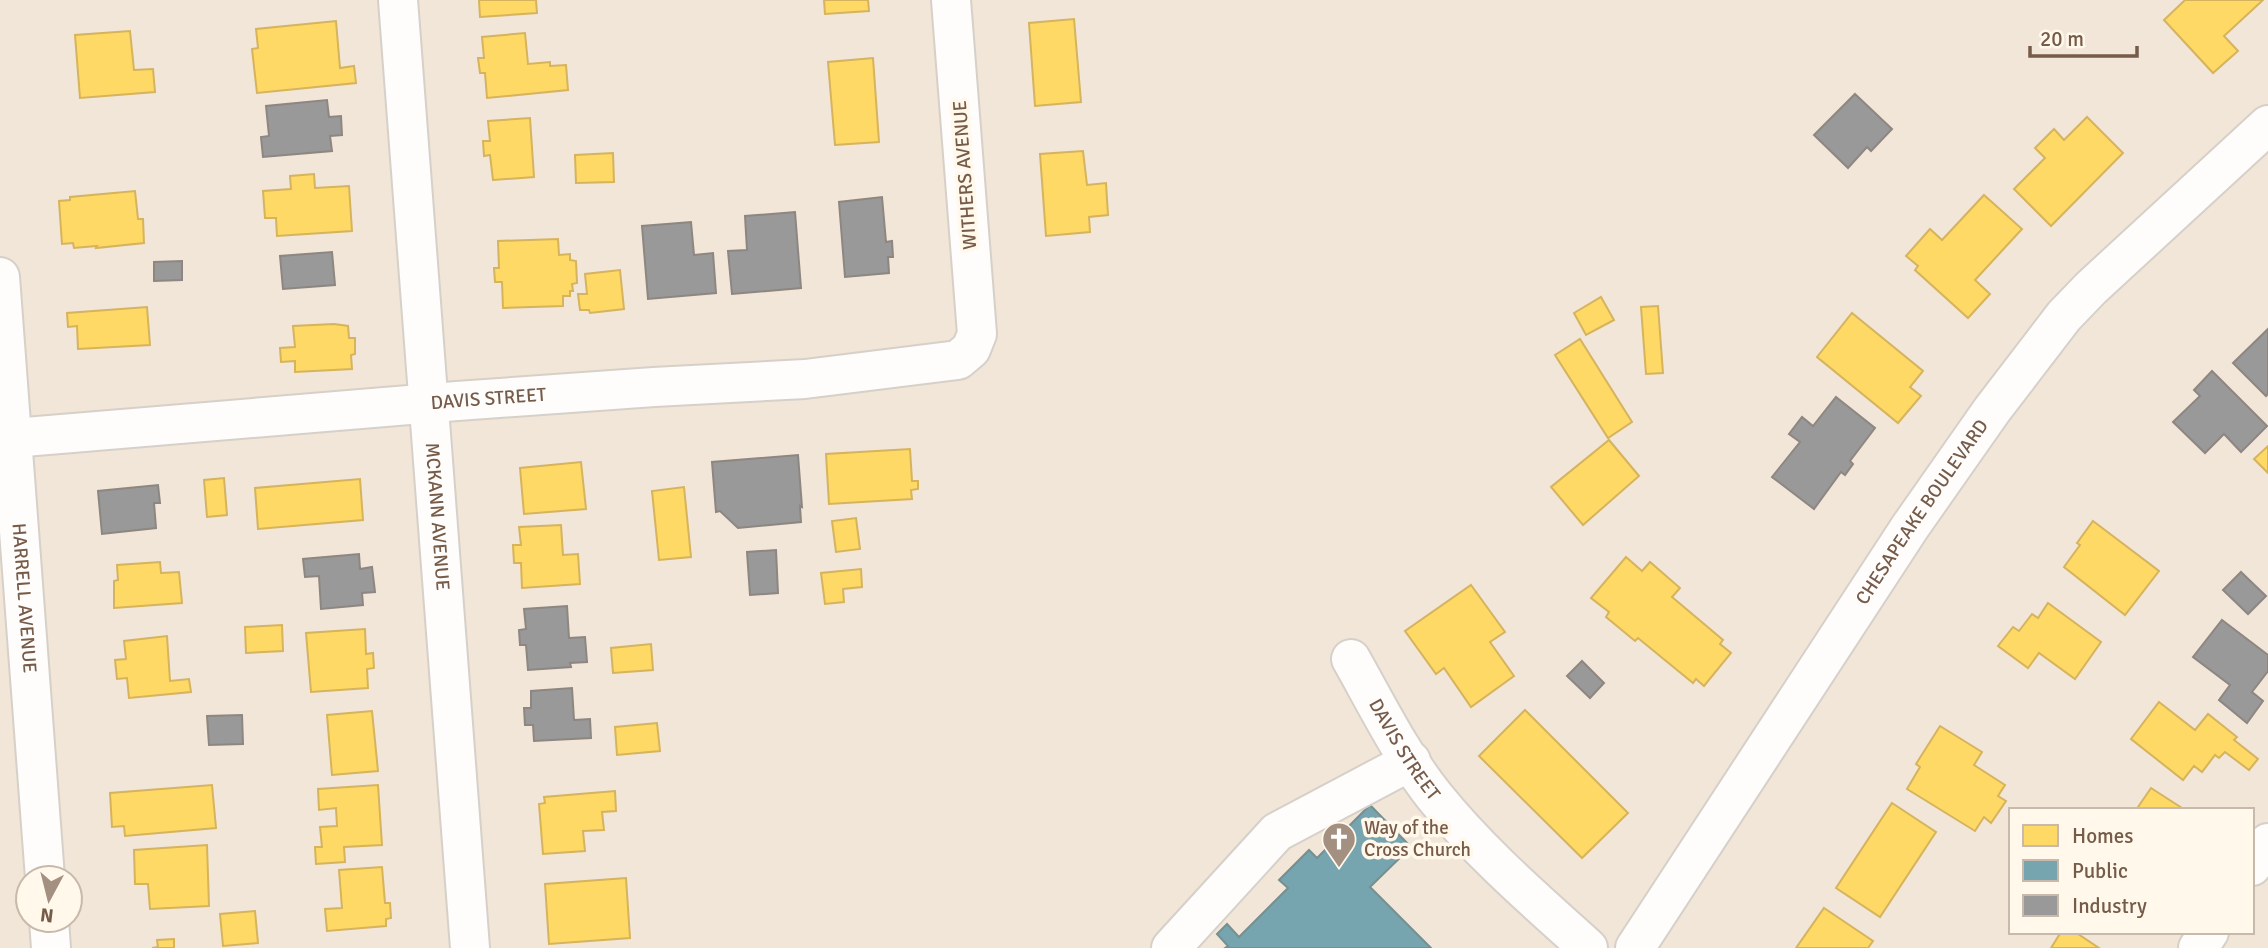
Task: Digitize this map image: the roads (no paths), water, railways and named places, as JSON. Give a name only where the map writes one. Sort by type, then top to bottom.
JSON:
[{"type":"street","name":"MCKANN AVENUE","points":[[398,0],[470,948]]},
{"type":"street","name":"WITHERS AVENUE","points":[[951,0],[977,334],[971,349]]},
{"type":"street","name":"CHESAPEAKE BOULEVARD","points":[[1635,948],[1910,527],[1992,410],[2064,316],[2268,125]]},
{"type":"street","name":"HARRELL AVENUE","points":[[0,277],[6,438],[45,864]]},
{"type":"street","name":"DAVIS STREET","points":[[6,438],[428,403],[805,379],[947,363],[958,360],[971,349]]},
{"type":"street","name":"DAVIS STREET","points":[[1351,659],[1433,796],[1479,849],[1588,948]]},
{"type":"street","points":[[1171,948],[1277,832],[1411,761]]},
{"type":"street","points":[[2254,863],[2268,843]]},
{"type":"place","name":"Way of the Cross Church","points":[[1339,869]]}]
